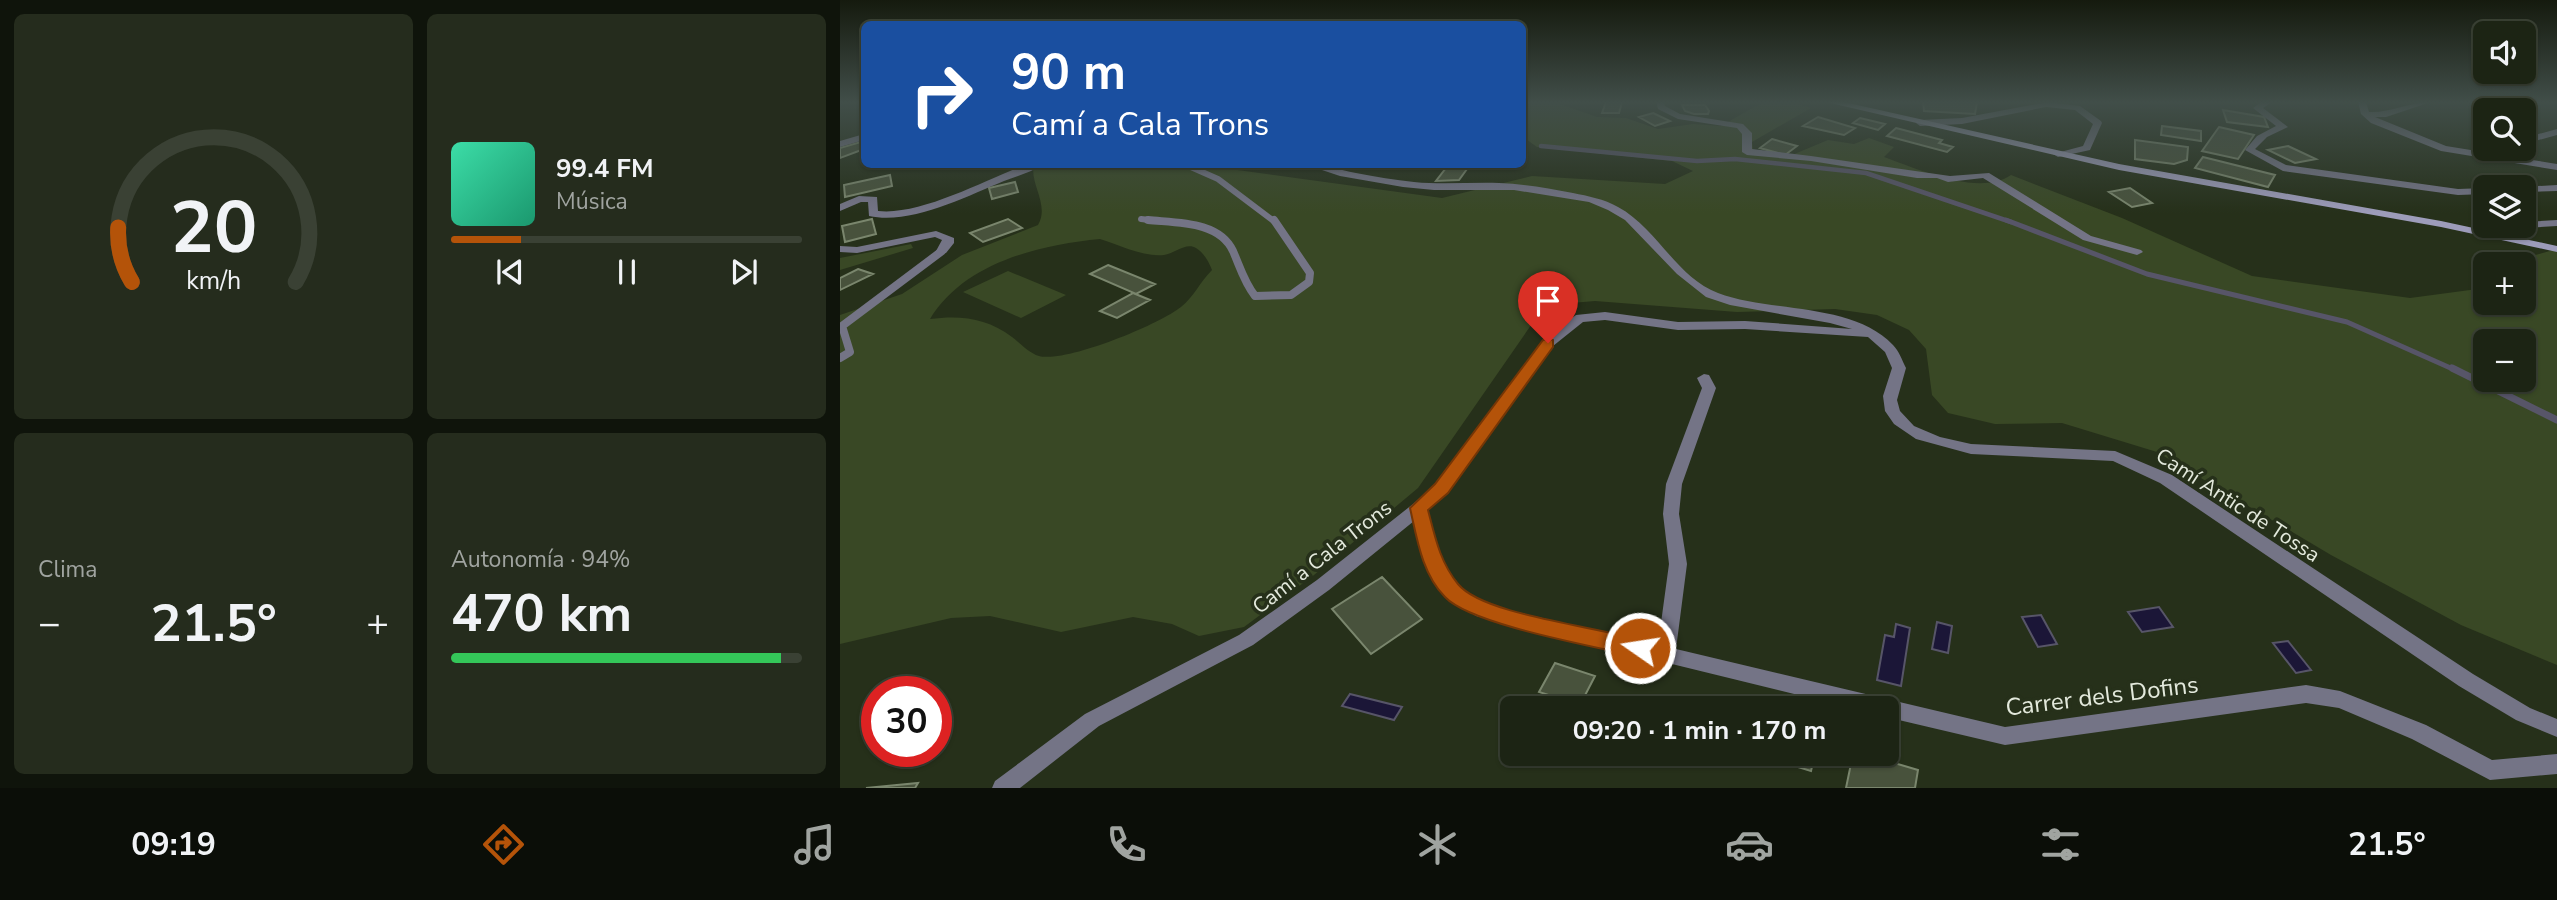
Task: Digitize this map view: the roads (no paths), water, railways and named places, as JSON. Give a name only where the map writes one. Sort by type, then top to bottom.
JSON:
[{"type":"main road","points":[[1990,139],[2108,164],[2473,231]]},
{"type":"main road","points":[[2510,238],[2557,248]]},
{"type":"street","points":[[840,144],[858,139]]},
{"type":"street","points":[[1747,139],[1747,152],[1853,163],[1919,175],[1944,176],[1948,180],[1985,175],[2087,238],[2137,252]]},
{"type":"street","points":[[2087,148],[2091,139]]},
{"type":"street","points":[[2257,139],[2249,150],[2283,168],[2458,192],[2473,191]]},
{"type":"street","points":[[2419,139],[2466,155],[2557,167]]},
{"type":"street","points":[[2438,146],[2473,146]]},
{"type":"street","points":[[2058,154],[2087,148],[2108,164]]},
{"type":"street","points":[[840,208],[859,199],[873,199],[873,214],[899,214],[1028,168]]},
{"type":"street","name":"Camí Antic de Tossa","points":[[1328,168],[1393,182],[1437,187],[1506,187],[1592,200],[1611,206],[1635,222],[1690,281],[1712,295],[1783,313],[1844,321],[1871,334],[1889,347],[1899,368],[1890,401],[1898,419],[1919,436],[1947,446],[1970,449],[2079,452],[2115,456],[2125,460],[2166,479],[2466,680],[2523,714],[2557,728]]},
{"type":"street","points":[[2536,189],[2557,188]]},
{"type":"street","points":[[2536,224],[2557,223]]},
{"type":"street","points":[[840,249],[857,250],[936,234],[948,238],[942,251]]},
{"type":"street","name":"Camí a Cala Trons","points":[[1003,788],[1092,720],[1246,640],[1323,585],[1419,508],[1442,488],[1548,343],[1580,318],[1605,316],[1678,326],[1745,325],[1871,334]]},
{"type":"street","points":[[1666,655],[1678,564],[1671,514],[1674,484],[1709,388],[1704,378]]},
{"type":"street","name":"Carrer dels Dofins","points":[[1419,508],[1431,558],[1452,592],[1482,611],[2005,736],[2306,694],[2340,700],[2419,732],[2490,770],[2557,764]]},
{"type":"lane","points":[[1141,219],[1209,229],[1224,238],[1248,289],[1255,296],[1291,295],[1309,282],[1310,273],[1273,218],[1217,178],[1193,168]]},
{"type":"lane","points":[[840,358],[850,352],[842,326],[942,251]]},
{"type":"waterway","points":[[1541,146],[1697,161],[1735,159],[1866,173],[2011,222]]},
{"type":"waterway","points":[[2006,220],[2147,274],[2347,322],[2455,370]]},
{"type":"waterway","points":[[2452,368],[2557,420]]}]
